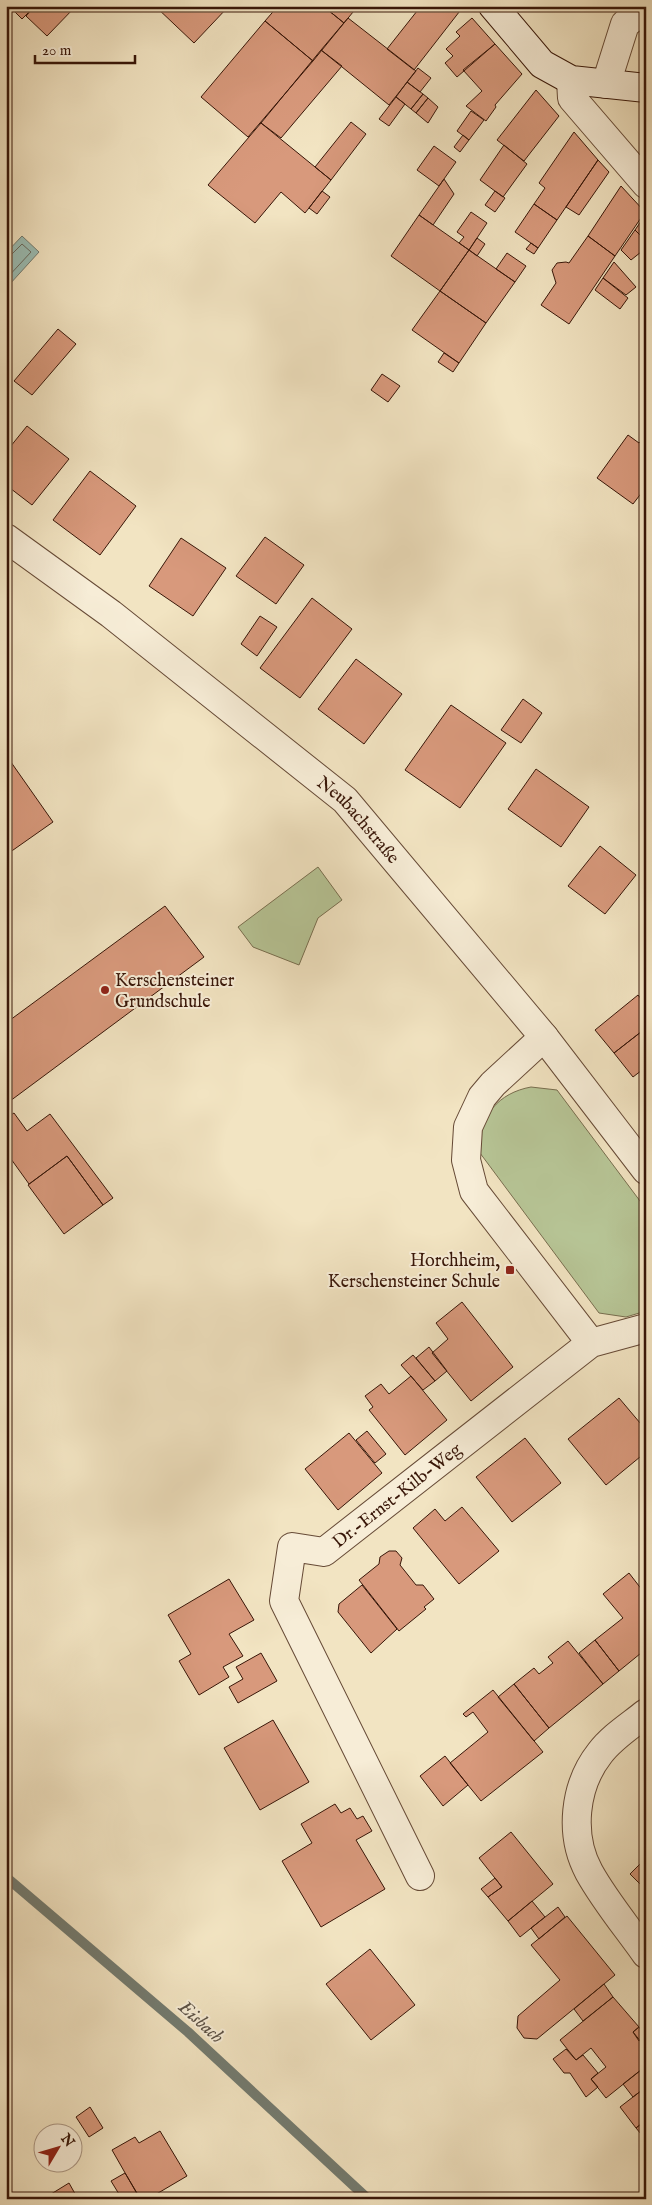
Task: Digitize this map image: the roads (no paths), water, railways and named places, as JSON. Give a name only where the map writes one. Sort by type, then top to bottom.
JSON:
[{"type":"street","points":[[493,6],[542,64],[571,80],[646,88]]},
{"type":"street","points":[[606,84],[625,24],[646,8]]},
{"type":"street","points":[[571,80],[572,98],[646,184]]},
{"type":"street","name":"Neubachstraße","points":[[6,538],[111,614],[345,800],[544,1037],[646,1170]]},
{"type":"street","points":[[544,1037],[493,1084],[482,1097],[468,1127],[466,1160],[474,1191],[591,1343]]},
{"type":"street","name":"Dr.-Ernst-Kilb-Weg","points":[[420,1876],[284,1601],[292,1547],[324,1552],[591,1343],[646,1328]]},
{"type":"street","points":[[646,1713],[613,1738],[600,1753],[588,1770],[581,1789],[577,1809],[577,1831],[581,1852],[589,1872],[646,1954]]},
{"type":"water","points":[[22,236],[39,252],[9,285],[6,282],[6,253]]},
{"type":"waterway","name":"Eisbach","points":[[6,1877],[188,2032],[368,2199]]},
{"type":"place","name":"Kerschensteiner Grundschule","points":[[105,990]]},
{"type":"place","name":"Horchheim, Kerschensteiner Schule","points":[[510,1270]]}]
